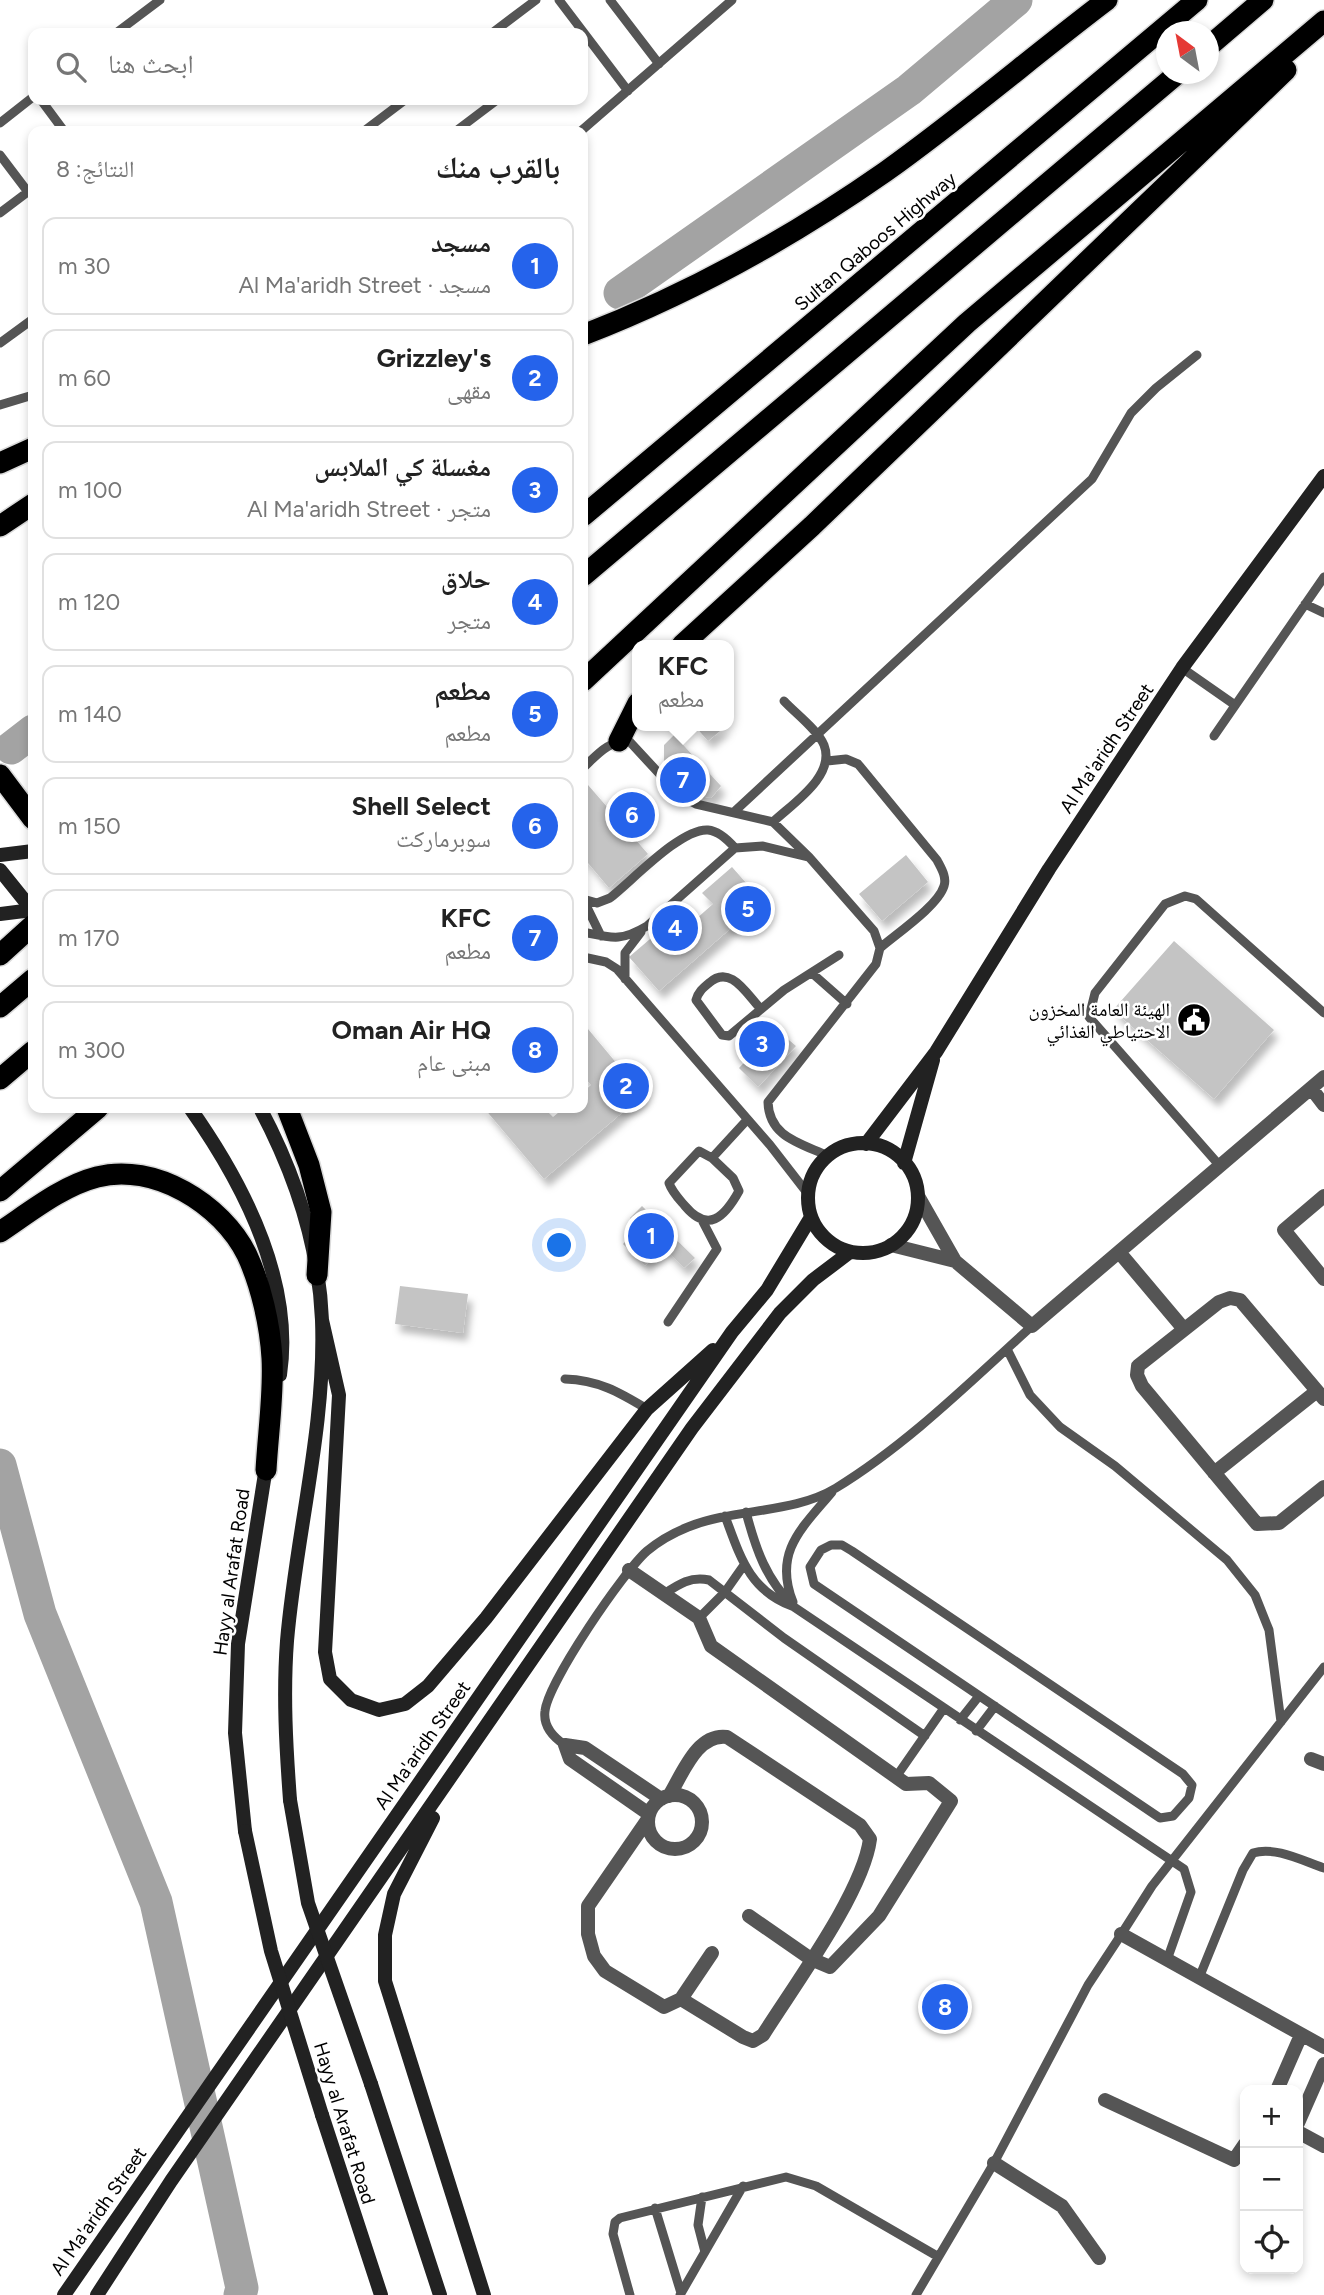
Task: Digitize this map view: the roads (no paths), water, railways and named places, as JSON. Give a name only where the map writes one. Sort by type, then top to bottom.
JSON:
[{"type":"highway","points":[[588,333],[715,275],[843,200],[887,170],[1107,0]]},
{"type":"highway","name":"Sultan Qaboos Highway","points":[[588,512],[1197,0]]},
{"type":"highway","points":[[1219,38],[1264,0]]},
{"type":"highway","points":[[588,676],[762,510],[967,323],[1324,21]]},
{"type":"highway","points":[[687,640],[812,526],[1324,34]]},
{"type":"highway","points":[[588,572],[1165,84]]},
{"type":"highway","points":[[0,463],[28,450]]},
{"type":"highway","points":[[0,526],[28,507]]},
{"type":"highway","points":[[619,741],[632,715]]},
{"type":"highway","points":[[0,775],[28,812]]},
{"type":"highway","points":[[0,955],[28,930]]},
{"type":"highway","points":[[0,1007],[28,983]]},
{"type":"highway","points":[[0,1079],[28,1055]]},
{"type":"highway","points":[[0,1191],[92,1113]]},
{"type":"highway","points":[[289,1113],[309,1165],[321,1212],[317,1275]]},
{"type":"highway","points":[[0,1232],[49,1198],[98,1176],[150,1175],[194,1197],[220,1219],[246,1254],[262,1301],[272,1358],[266,1470]]},
{"type":"main road","name":"Al Ma'aridh Street","points":[[866,1144],[936,1052],[1049,869],[1182,668],[1324,476]]},
{"type":"main road","points":[[0,855],[28,852]]},
{"type":"main road","points":[[0,870],[28,904]]},
{"type":"main road","points":[[0,914],[28,911]]},
{"type":"main road","name":"Al Ma'aridh Street","points":[[904,1163],[936,1052]]},
{"type":"main road","name":"Hayy al Arafat Road","points":[[193,1113],[235,1177],[252,1215],[272,1274],[281,1313],[282,1359],[238,1644],[235,1732],[245,1831],[271,1951],[381,2295]]},
{"type":"main road","name":"Hayy al Arafat Road","points":[[262,1113],[292,1177],[317,1275],[322,1320],[319,1392],[287,1641],[284,1722],[290,1800],[308,1903],[440,2295]]},
{"type":"main road","points":[[853,1144],[866,1144],[881,1146],[904,1163],[916,1184],[918,1196],[911,1224],[891,1245],[871,1252],[850,1252],[826,1239],[811,1217],[808,1194],[814,1173],[828,1156],[853,1144]]},
{"type":"main road","name":"Al Ma'aridh Street","points":[[64,2295],[732,1332],[766,1290],[811,1217]]},
{"type":"main road","points":[[97,2295],[171,2181],[692,1428],[780,1312],[813,1280],[850,1252]]},
{"type":"main road","points":[[322,1320],[339,1395],[325,1652],[330,1679],[351,1700],[379,1710],[405,1704],[428,1686],[486,1618],[647,1409],[732,1332]]},
{"type":"main road","points":[[458,1768],[394,1894],[385,1935],[386,1981],[484,2295]]},
{"type":"street","points":[[918,1196],[956,1261],[1032,1326],[1324,1077]]},
{"type":"street","points":[[1311,1088],[1324,1105]]},
{"type":"street","points":[[1324,1196],[1284,1230],[1324,1279]]},
{"type":"street","points":[[891,1245],[956,1261]]},
{"type":"street","points":[[1119,1252],[1183,1328]]},
{"type":"street","points":[[1214,1473],[1321,1395],[1240,1300],[1230,1298],[1219,1302],[1144,1359],[1137,1375],[1142,1386],[1214,1473],[1257,1524],[1279,1523],[1324,1487]]},
{"type":"street","points":[[629,1570],[699,1618],[711,1646],[906,1784],[929,1783],[951,1801],[878,1916],[830,1967],[811,1959],[749,1916]]},
{"type":"street","points":[[681,1998],[753,2041],[762,2035],[811,1959],[868,1858],[870,1839],[860,1825],[727,1737],[715,1735],[701,1744],[588,1906],[588,1934],[594,1956],[605,1971],[664,2007],[681,1998],[712,1953]]},
{"type":"street","points":[[565,1745],[585,1748],[665,1797],[678,1795],[694,1803],[701,1819],[698,1836],[684,1847],[666,1847],[652,1836],[649,1817],[570,1759],[565,1745]]},
{"type":"street","points":[[1122,1934],[1324,2047]]},
{"type":"street","points":[[1279,2085],[1301,2035]]},
{"type":"street","points":[[1303,2112],[1324,2064]]},
{"type":"street","points":[[1105,2100],[1234,2160],[1242,2148]]},
{"type":"street","points":[[1303,2135],[1324,2146]]},
{"type":"street","points":[[994,2163],[1062,2206],[1100,2258]]},
{"type":"lane","points":[[123,28],[160,0]]},
{"type":"lane","points":[[499,28],[536,0]]},
{"type":"lane","points":[[559,0],[580,28]]},
{"type":"lane","points":[[610,0],[659,64]]},
{"type":"lane","points":[[587,126],[732,0]]},
{"type":"lane","points":[[588,38],[628,91]]},
{"type":"lane","points":[[0,123],[28,101]]},
{"type":"lane","points":[[45,105],[60,126]]},
{"type":"lane","points":[[371,126],[398,105]]},
{"type":"lane","points":[[463,126],[490,105]]},
{"type":"lane","points":[[0,155],[28,187]]},
{"type":"lane","points":[[0,213],[28,192]]},
{"type":"lane","points":[[0,343],[28,323]]},
{"type":"lane","points":[[735,811],[1092,479],[1131,413],[1156,388],[1197,355]]},
{"type":"lane","points":[[0,405],[28,397]]},
{"type":"lane","points":[[1214,736],[1305,604],[1320,592],[1324,577]]},
{"type":"lane","points":[[1305,604],[1324,613]]},
{"type":"lane","points":[[1182,668],[1234,705]]},
{"type":"lane","points":[[773,822],[822,775],[827,761],[824,744],[784,701]]},
{"type":"lane","points":[[588,763],[605,747],[619,741],[630,742],[679,795],[696,804],[773,822],[809,857],[874,931],[880,948],[876,964],[768,1102],[772,1124],[781,1135],[828,1156]]},
{"type":"lane","points":[[827,761],[846,759],[858,764],[937,860],[943,873],[945,884],[937,898],[880,948]]},
{"type":"lane","points":[[588,900],[597,903],[610,898],[688,833],[708,830],[718,833],[736,848]]},
{"type":"lane","points":[[625,979],[625,953],[647,926],[736,848],[763,846],[809,857]]},
{"type":"lane","points":[[1220,1166],[1089,1017],[1095,993],[1165,904],[1185,896],[1196,899],[1324,1013]]},
{"type":"lane","points":[[588,909],[601,936]]},
{"type":"lane","points":[[588,933],[621,939],[647,926]]},
{"type":"lane","points":[[760,1008],[732,978],[724,974],[716,977],[698,993],[696,1000],[722,1035],[736,1032],[760,1008],[839,955]]},
{"type":"lane","points":[[588,958],[606,962],[625,979],[746,1121],[770,1145],[808,1194]]},
{"type":"lane","points":[[813,974],[847,1004]]},
{"type":"lane","points":[[712,1158],[746,1121]]},
{"type":"lane","points":[[667,1322],[717,1249],[703,1222],[687,1208],[669,1183],[699,1151],[712,1158],[733,1178],[739,1191],[719,1216],[711,1222],[703,1222]]},
{"type":"lane","points":[[565,1745],[550,1732],[545,1722],[548,1700],[629,1570],[667,1537],[689,1526],[812,1499],[835,1489],[927,1421],[1032,1326]]},
{"type":"lane","points":[[1007,1349],[1030,1395],[1060,1427],[1115,1466],[1227,1560],[1255,1595],[1269,1630],[1281,1722]]},
{"type":"lane","points":[[565,1379],[590,1380],[604,1385],[647,1409]]},
{"type":"lane","points":[[794,1607],[786,1585],[786,1562],[793,1540],[835,1489]]},
{"type":"lane","points":[[746,1512],[764,1570],[777,1590],[794,1607]]},
{"type":"lane","points":[[725,1516],[744,1565],[764,1591],[794,1607],[976,1731],[1174,1859],[1184,1869],[1191,1892],[1167,1960]]},
{"type":"lane","points":[[831,1545],[842,1545],[852,1551],[1183,1774],[1192,1784],[1192,1792],[1173,1816],[1160,1818],[995,1706],[814,1584],[810,1567],[821,1550],[831,1545]]},
{"type":"lane","points":[[699,1618],[725,1592],[744,1565]]},
{"type":"lane","points":[[664,1594],[684,1581],[698,1578],[709,1580],[784,1638],[925,1736]]},
{"type":"lane","points":[[916,2295],[994,2163],[1088,1985],[1174,1859],[1324,1667]]},
{"type":"lane","points":[[960,1720],[979,1696]]},
{"type":"lane","points":[[976,1731],[995,1706]]},
{"type":"lane","points":[[896,1777],[944,1708]]},
{"type":"lane","points":[[1199,1978],[1242,1870],[1253,1853],[1263,1850],[1275,1852],[1324,1868]]},
{"type":"lane","points":[[631,2295],[613,2228],[620,2218],[786,2177],[802,2179],[937,2256]]},
{"type":"lane","points":[[681,2294],[743,2186]]},
{"type":"lane","points":[[702,2197],[698,2225],[705,2252]]},
{"type":"lane","points":[[655,2208],[681,2294]]},
{"type":"waterway","points":[[620,293],[909,90],[1016,0]]},
{"type":"waterway","points":[[11,748],[28,735]]},
{"type":"waterway","points":[[0,1465],[40,1614],[156,1902],[242,2288],[240,2295]]},
{"type":"place","name":"KFC","points":[[683,780]]},
{"type":"place","name":"Shell Select","points":[[632,815]]},
{"type":"place","name":"مطعم","points":[[748,909]]},
{"type":"place","name":"حلاق","points":[[675,928]]},
{"type":"place","name":"الهيئة العامة المخزون الاحتياطي الغذائي","points":[[1194,1020]]},
{"type":"place","name":"مغسلة كي الملابس","points":[[762,1044]]},
{"type":"place","name":"Grizzley's","points":[[626,1086]]},
{"type":"place","name":"مسجد","points":[[651,1236]]},
{"type":"place","name":"Oman Air HQ","points":[[945,2007]]}]
